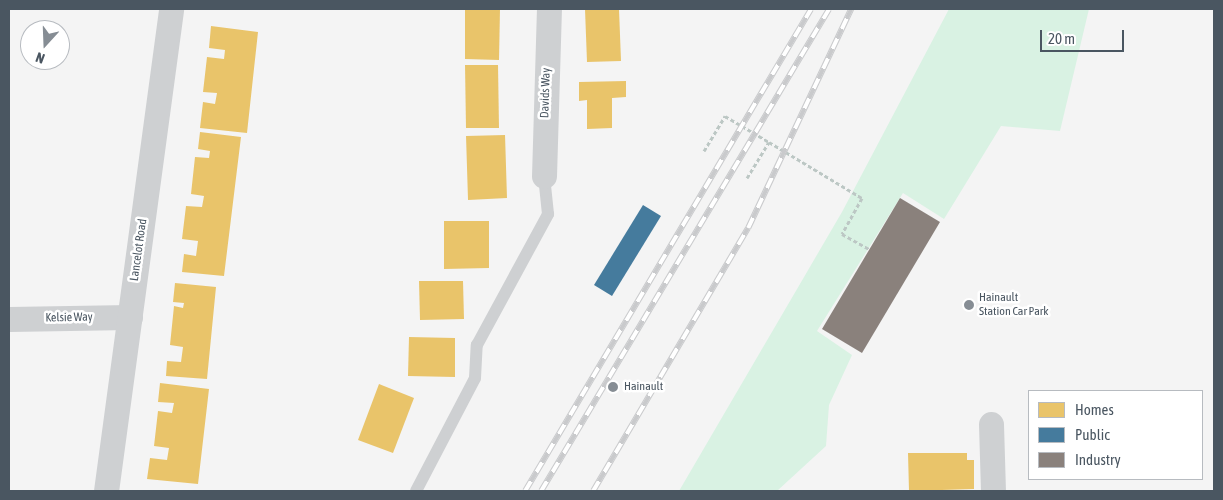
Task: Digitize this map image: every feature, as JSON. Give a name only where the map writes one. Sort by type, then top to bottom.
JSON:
[{"type":"street","name":"Lancelot Road","points":[[106,491],[171,9]]},
{"type":"street","name":"Davids Way","points":[[544,176],[549,9]]},
{"type":"street","name":"Kelsie Way","points":[[9,319],[130,317]]},
{"type":"street","points":[[991,424],[993,491]]},
{"type":"lane","points":[[416,491],[475,378],[478,345],[548,214],[544,176]]},
{"type":"path","points":[[704,151],[725,116],[769,142],[862,198],[842,234],[869,249]]},
{"type":"path","points":[[747,178],[769,142]]},
{"type":"green space","points":[[949,9],[1089,9],[1060,131],[1001,126],[944,219],[903,193],[817,331],[852,355],[829,405],[826,446],[777,491],[679,491],[842,212]]},
{"type":"building: Homes","points":[[465,9],[500,9],[499,60],[465,59]]},
{"type":"building: Homes","points":[[585,9],[619,9],[621,61],[587,62]]},
{"type":"building: Homes","points":[[211,26],[258,32],[247,133],[200,128],[203,102],[215,104],[217,93],[203,92],[207,57],[224,59],[225,50],[209,48]]},
{"type":"building: Homes","points":[[465,65],[498,65],[499,128],[466,128]]},
{"type":"building: Homes","points":[[626,81],[626,97],[612,98],[612,128],[587,129],[587,100],[579,101],[579,82]]},
{"type":"building: Homes","points":[[200,132],[241,137],[224,276],[182,272],[184,254],[196,256],[198,241],[182,239],[186,206],[202,207],[204,196],[191,194],[195,157],[209,158],[210,151],[198,149]]},
{"type":"building: Homes","points":[[505,135],[507,198],[468,200],[466,136]]},
{"type":"building: Homes","points":[[444,221],[489,221],[489,268],[444,269]]},
{"type":"building: Homes","points":[[419,281],[463,281],[464,319],[420,320]]},
{"type":"building: Homes","points":[[175,283],[216,287],[207,379],[166,376],[167,361],[181,362],[183,347],[170,345],[174,306],[183,308],[184,303],[173,302]]},
{"type":"building: Homes","points":[[409,337],[455,338],[455,377],[408,376]]},
{"type":"building: Homes","points":[[160,383],[209,389],[198,484],[147,479],[150,458],[167,460],[169,448],[154,446],[158,411],[172,413],[174,403],[158,402]]},
{"type":"building: Homes","points":[[379,384],[414,398],[393,453],[358,440]]},
{"type":"building: Homes","points":[[908,453],[967,453],[967,460],[974,460],[974,489],[909,491]]},
{"type":"building: Public","points":[[643,205],[661,216],[612,296],[594,285]]},
{"type":"building: Industry","points":[[900,198],[940,222],[862,353],[822,329]]},
{"type":"railway","points":[[525,491],[811,9]]},
{"type":"railway","points":[[541,491],[829,9]]},
{"type":"railway","points":[[593,491],[748,228],[851,9]]},
{"type":"place","name":"Hainault Station Car Park","points":[[969,305]]},
{"type":"place","name":"Hainault","points":[[613,387]]}]
